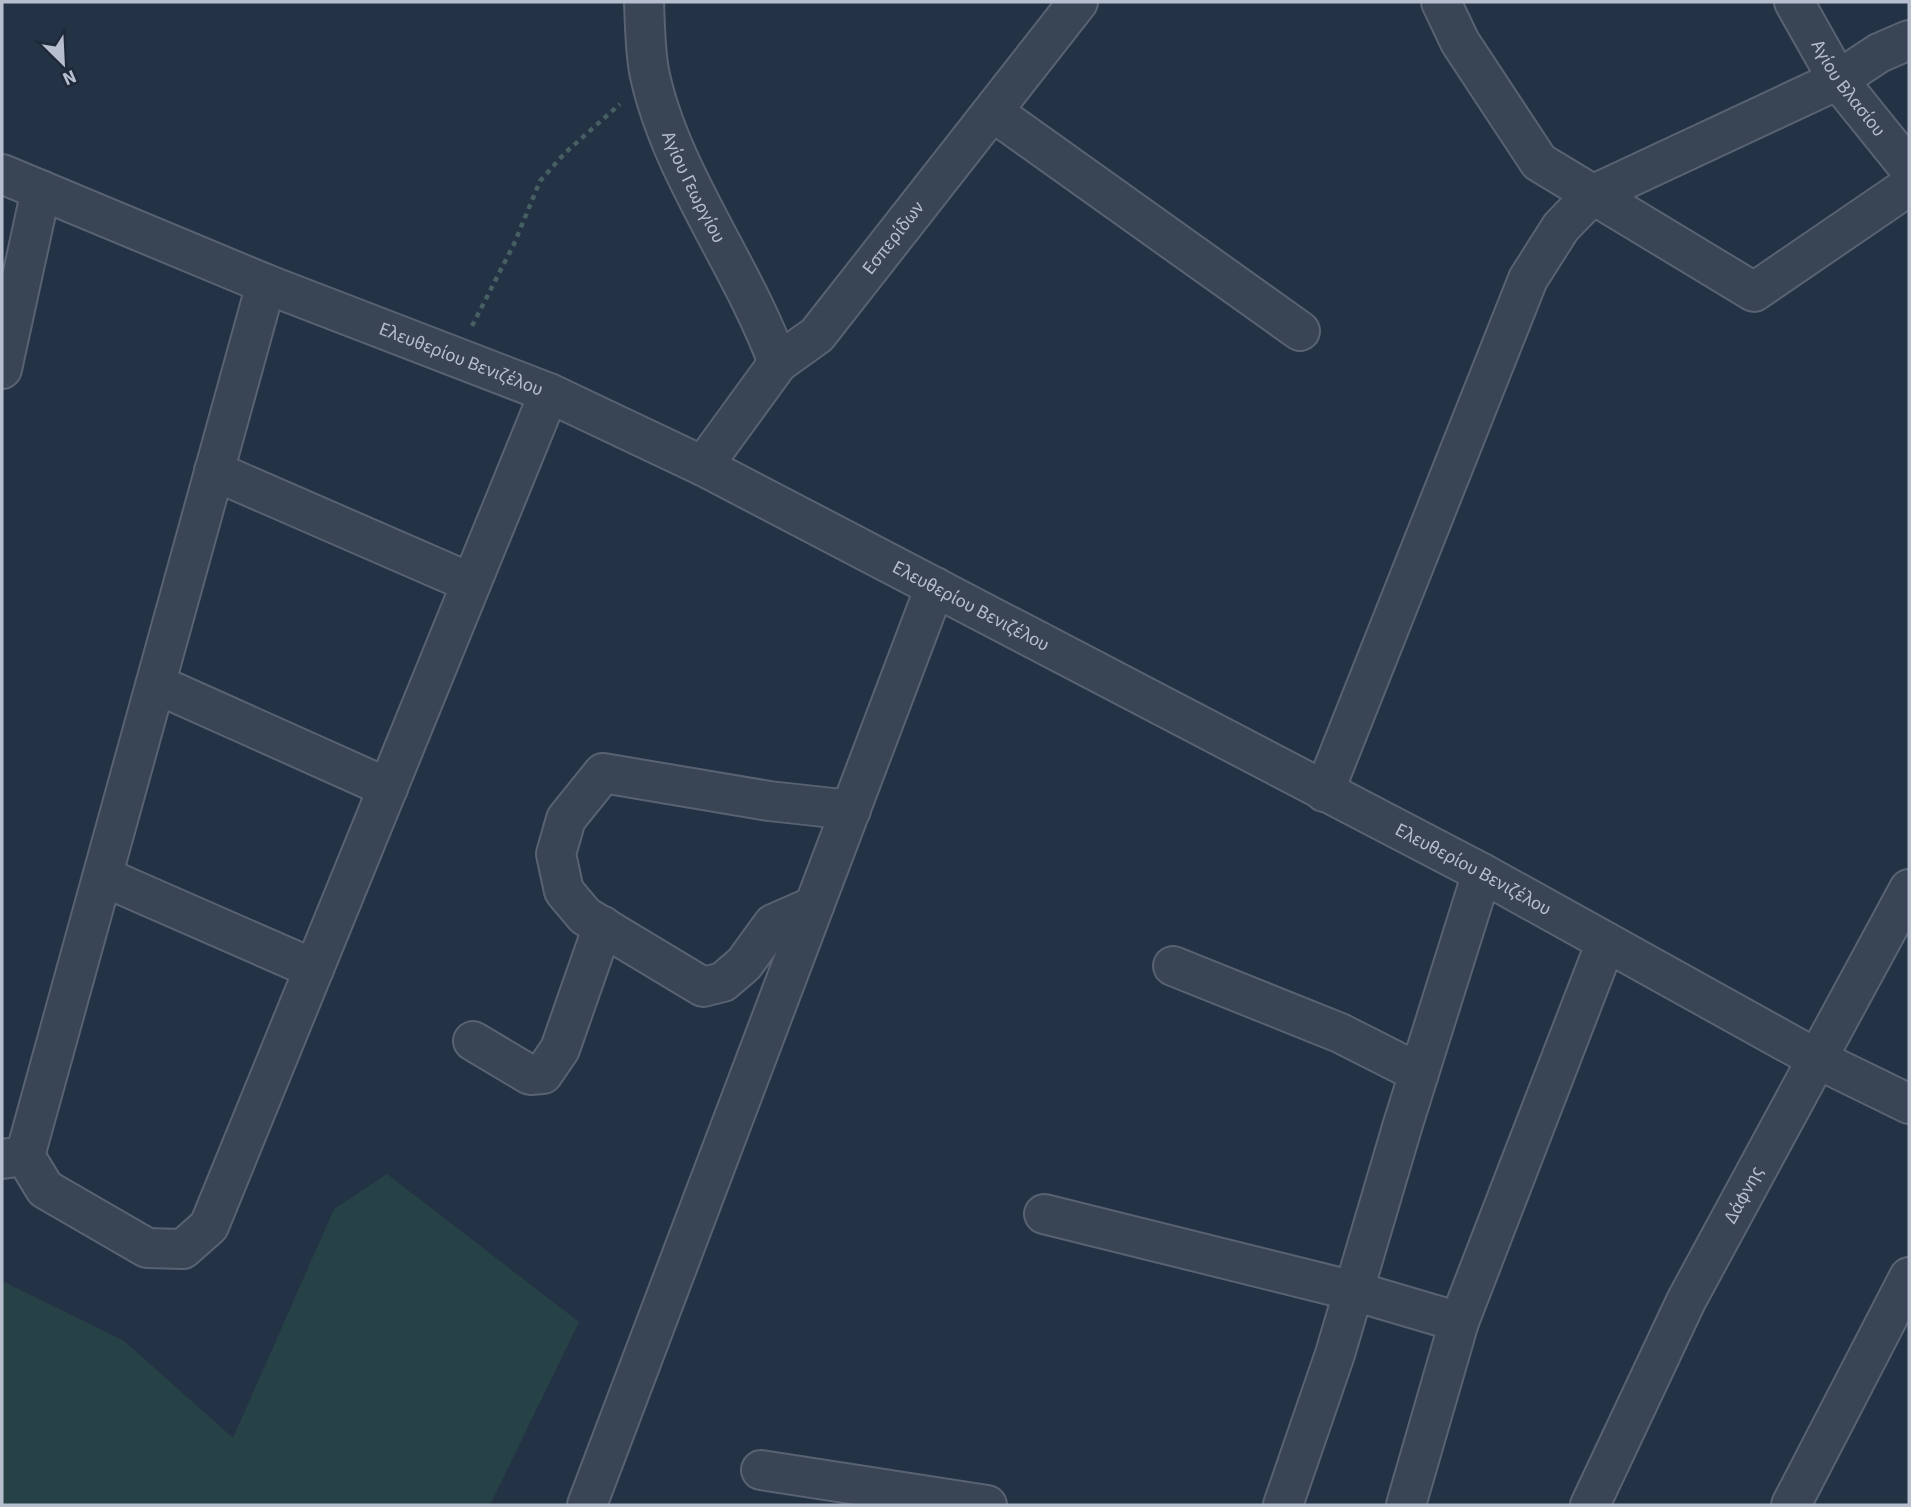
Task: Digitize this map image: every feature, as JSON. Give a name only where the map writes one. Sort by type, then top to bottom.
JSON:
[{"type":"street","name":"Αγίου Γεωργίου","points":[[645,2],[650,73],[669,135],[763,323],[778,363]]},
{"type":"street","name":"Εσπερίδων","points":[[703,466],[778,363],[817,335],[1078,2]]},
{"type":"street","points":[[1441,2],[1460,42],[1539,162],[1754,292],[1909,186]]},
{"type":"street","name":"Αγίου Βλασίου","points":[[1794,2],[1838,80],[1909,168]]},
{"type":"street","points":[[1324,792],[1528,279],[1561,227],[1592,195],[1838,80],[1879,52],[1909,40]]},
{"type":"street","points":[[993,112],[1300,331]]},
{"type":"street","name":"Ελευθερίου Βενιζέλου","points":[[2,174],[266,284],[549,393],[703,466],[1482,873],[1817,1059],[1909,1104]]},
{"type":"street","points":[[2,369],[41,190]]},
{"type":"street","points":[[266,284],[104,877],[14,1158],[45,1189],[148,1248],[183,1250],[209,1226],[549,393]]},
{"type":"street","points":[[214,471],[471,583]]},
{"type":"street","points":[[587,1505],[935,587]]},
{"type":"street","points":[[156,684],[388,788]]},
{"type":"street","points":[[814,906],[773,924],[744,964],[723,982],[703,986],[585,916],[564,891],[556,853],[566,820],[603,773],[769,801],[851,810]]},
{"type":"street","points":[[1283,1505],[1354,1291],[1482,873]]},
{"type":"street","points":[[104,877],[314,969]]},
{"type":"street","name":"Δάφνης","points":[[1590,1505],[1686,1301],[1909,889]]},
{"type":"street","points":[[473,1041],[530,1075],[543,1074],[560,1049],[603,926]]},
{"type":"street","points":[[1406,1505],[1459,1322],[1606,942]]},
{"type":"street","points":[[1173,966],[1340,1033],[1419,1073]]},
{"type":"street","points":[[1044,1214],[1354,1291],[1459,1322]]},
{"type":"street","points":[[1791,1505],[1909,1278]]},
{"type":"street","points":[[761,1469],[987,1505]]},
{"type":"path","points":[[456,357],[514,244],[540,181],[565,153],[606,119],[650,73]]},
{"type":"green space","points":[[387,1174],[579,1322],[490,1505],[2,1505],[2,1281],[124,1341],[233,1438],[334,1209]]}]
